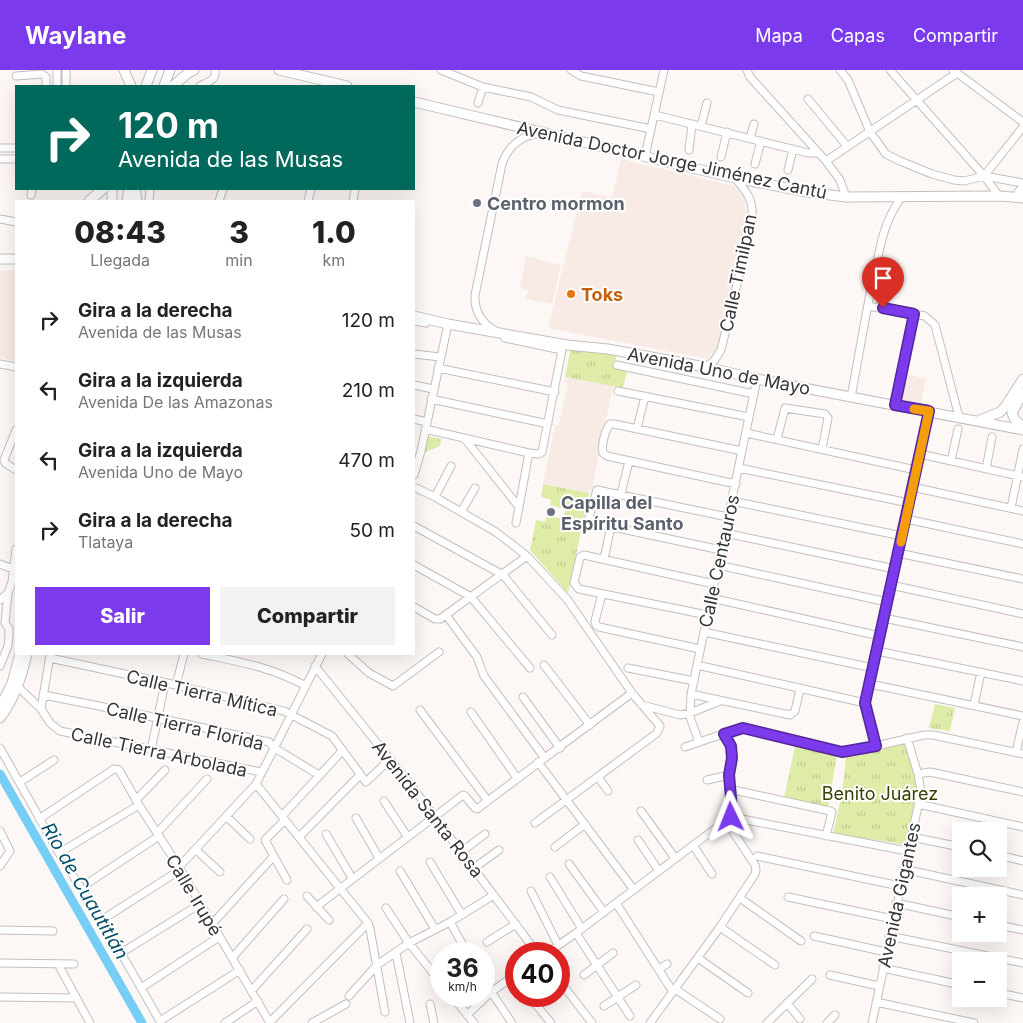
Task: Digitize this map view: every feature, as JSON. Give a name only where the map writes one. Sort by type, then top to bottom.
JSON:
[{"type":"main road","points":[[124,70],[130,85]]},
{"type":"main road","points":[[146,85],[152,70]]},
{"type":"main road","points":[[164,85],[170,70]]},
{"type":"main road","points":[[175,85],[194,70]]},
{"type":"main road","points":[[279,70],[342,85]]},
{"type":"main road","name":"Avenida Doctor Jorge Jiménez Cantú","points":[[415,102],[734,178],[807,192],[846,198],[902,196],[1000,196],[1019,198]]},
{"type":"main road","points":[[1019,198],[1023,187]]},
{"type":"main road","points":[[90,200],[102,190]]},
{"type":"main road","points":[[0,259],[15,259]]},
{"type":"main road","name":"Avenida Uno de Mayo","points":[[415,316],[447,325],[502,333],[554,345],[608,350],[705,367],[757,379],[1023,428]]},
{"type":"main road","points":[[978,421],[1000,412],[1023,379]]},
{"type":"main road","points":[[1023,393],[1013,409],[1012,415],[1023,428]]},
{"type":"main road","points":[[0,707],[12,683],[20,655]]},
{"type":"main road","points":[[0,718],[11,701],[27,655]]},
{"type":"main road","points":[[24,667],[32,655]]},
{"type":"street","points":[[57,70],[57,85]]},
{"type":"street","points":[[66,70],[66,85]]},
{"type":"street","points":[[202,85],[214,80],[215,70]]},
{"type":"street","points":[[441,70],[483,87],[531,97],[558,110],[651,129]]},
{"type":"street","points":[[571,70],[659,92]]},
{"type":"street","points":[[645,156],[663,70]]},
{"type":"street","points":[[747,70],[750,77],[826,161],[840,180],[846,198]]},
{"type":"street","points":[[840,70],[848,80],[870,132],[886,154],[932,174],[964,181],[984,176],[1023,183]]},
{"type":"street","points":[[890,70],[1000,196]]},
{"type":"street","points":[[826,161],[955,72],[1023,122]]},
{"type":"street","points":[[16,76],[42,74],[46,77],[46,85]]},
{"type":"street","points":[[478,104],[483,87]]},
{"type":"street","points":[[808,99],[847,146]]},
{"type":"street","points":[[701,126],[707,102]]},
{"type":"street","points":[[655,115],[808,153],[818,153]]},
{"type":"street","points":[[689,150],[692,124]]},
{"type":"street","points":[[750,138],[754,124]]},
{"type":"street","points":[[984,176],[1023,127]]},
{"type":"street","points":[[721,157],[727,132]]},
{"type":"street","points":[[502,333],[492,329],[482,319],[477,311],[475,299],[502,164],[508,151],[520,140],[534,134],[544,133]]},
{"type":"street","points":[[755,164],[761,140]]},
{"type":"street","points":[[0,148],[15,148]]},
{"type":"street","points":[[788,170],[793,149]]},
{"type":"street","points":[[0,160],[15,160]]},
{"type":"street","name":"Calle Timilpan","points":[[705,367],[714,361],[720,350],[752,222],[753,210],[750,198],[734,178]]},
{"type":"street","points":[[851,397],[885,225],[892,210],[902,196]]},
{"type":"street","points":[[0,219],[15,222]]},
{"type":"street","points":[[868,306],[925,316],[935,325],[959,417]]},
{"type":"street","points":[[895,405],[914,314]]},
{"type":"street","points":[[415,320],[554,345],[562,350],[543,450],[540,453],[529,453],[464,439],[426,426],[415,420]]},
{"type":"street","points":[[415,467],[417,451],[426,426],[447,325]]},
{"type":"street","points":[[415,354],[440,357]]},
{"type":"street","points":[[0,364],[15,367]]},
{"type":"street","points":[[617,366],[754,394]]},
{"type":"street","points":[[438,368],[555,392]]},
{"type":"street","name":"Calle Centauros","points":[[699,742],[690,717],[691,694],[757,379]]},
{"type":"street","points":[[415,385],[433,389]]},
{"type":"street","points":[[618,391],[749,417]]},
{"type":"street","points":[[637,429],[645,396]]},
{"type":"street","points":[[432,399],[548,424]]},
{"type":"street","points":[[777,440],[785,408],[825,414],[828,418],[822,449]]},
{"type":"street","points":[[876,746],[865,703],[929,411]]},
{"type":"street","points":[[736,484],[629,461],[603,453],[602,449],[607,428],[610,424],[742,451]]},
{"type":"street","points":[[951,461],[958,429]]},
{"type":"street","points":[[15,432],[4,460],[4,463],[15,469]]},
{"type":"street","points":[[746,433],[916,470]]},
{"type":"street","points":[[986,469],[992,437]]},
{"type":"street","points":[[464,439],[519,507]]},
{"type":"street","points":[[1011,508],[1020,477],[1023,450]]},
{"type":"street","points":[[516,523],[529,453]]},
{"type":"street","points":[[920,454],[1020,477]]},
{"type":"street","points":[[621,494],[629,461]]},
{"type":"street","points":[[435,497],[451,466]]},
{"type":"street","points":[[739,468],[909,503]]},
{"type":"street","points":[[415,487],[496,532],[527,556],[567,599],[632,693],[659,724],[660,729],[657,733],[535,823]]},
{"type":"street","points":[[912,487],[1023,511]]},
{"type":"street","points":[[462,512],[475,488]]},
{"type":"street","points":[[721,550],[594,523],[589,517],[597,490],[728,518]]},
{"type":"street","points":[[732,501],[902,536]]},
{"type":"street","points":[[906,519],[1023,544]]},
{"type":"street","points":[[604,559],[611,526]]},
{"type":"street","points":[[415,527],[503,575],[552,635]]},
{"type":"street","points":[[725,533],[895,569]]},
{"type":"street","points":[[898,553],[1023,579]]},
{"type":"street","points":[[707,616],[579,589],[574,583],[582,555],[714,584]]},
{"type":"street","points":[[0,666],[10,636],[9,629],[3,620],[12,582],[15,556]]},
{"type":"street","points":[[415,608],[438,620],[527,556]]},
{"type":"street","points":[[0,564],[13,569]]},
{"type":"street","points":[[718,565],[887,602]]},
{"type":"street","points":[[415,566],[471,597],[530,668]]},
{"type":"street","points":[[891,585],[1023,614]]},
{"type":"street","points":[[0,600],[8,593]]},
{"type":"street","points":[[602,594],[595,622],[599,627],[700,649]]},
{"type":"street","points":[[711,598],[880,636]]},
{"type":"street","points":[[446,615],[477,657],[484,676],[544,757]]},
{"type":"street","points":[[884,618],[1023,647]]},
{"type":"street","points":[[704,632],[873,668]]},
{"type":"street","points":[[877,651],[1023,681]]},
{"type":"street","points":[[349,655],[369,673],[393,686],[439,652]]},
{"type":"street","points":[[176,685],[184,655]]},
{"type":"street","points":[[207,655],[263,667],[279,672],[306,686]]},
{"type":"street","points":[[100,921],[180,869],[256,784],[320,655]]},
{"type":"street","points":[[41,709],[50,656]]},
{"type":"street","name":"Calle Tierra Mítica","points":[[50,656],[284,711],[332,736],[360,775]]},
{"type":"street","points":[[544,665],[590,725]]},
{"type":"street","points":[[697,665],[865,703]]},
{"type":"street","name":"Avenida Santa Rosa","points":[[315,666],[390,759],[529,942]]},
{"type":"street","points":[[628,668],[694,681]]},
{"type":"street","points":[[974,705],[981,672]]},
{"type":"street","points":[[151,750],[165,683]]},
{"type":"street","points":[[870,684],[1023,716]]},
{"type":"street","name":"Calle Tierra Arbolada","points":[[17,686],[41,709],[50,723],[60,731],[261,772]]},
{"type":"street","points":[[691,694],[790,715],[795,711],[800,688]]},
{"type":"street","points":[[316,906],[463,795],[476,809],[632,693]]},
{"type":"street","name":"Calle Tierra Florida","points":[[44,695],[269,742],[273,747],[319,775]]},
{"type":"street","points":[[523,697],[560,748]]},
{"type":"street","points":[[642,704],[680,714],[690,713],[721,701]]},
{"type":"street","points":[[420,710],[488,801]]},
{"type":"street","points":[[470,712],[517,778]]},
{"type":"street","points":[[685,747],[743,728],[842,752],[907,738],[933,735],[1020,753],[1023,722]]},
{"type":"street","points":[[563,942],[728,819],[732,809],[729,775],[732,758],[731,746],[724,734]]},
{"type":"street","name":"Avenida Gigantes","points":[[872,1023],[910,836],[921,792],[918,774],[907,738]]},
{"type":"street","points":[[0,748],[39,819],[100,921],[122,953],[160,1022],[240,970]]},
{"type":"street","points":[[287,880],[265,840],[319,775],[343,750]]},
{"type":"street","points":[[299,837],[360,775],[364,781],[368,781],[390,759]]},
{"type":"street","points":[[20,782],[54,760]]},
{"type":"street","points":[[538,762],[634,890]]},
{"type":"street","name":"Calle Irupé","points":[[39,819],[117,768],[180,869],[270,1023]]},
{"type":"street","points":[[59,852],[138,802],[165,770]]},
{"type":"street","points":[[918,774],[930,772],[1023,792]]},
{"type":"street","points":[[707,780],[729,775]]},
{"type":"street","points":[[598,777],[608,791]]},
{"type":"street","points":[[88,883],[158,834],[207,779]]},
{"type":"street","points":[[256,784],[368,923],[385,1012]]},
{"type":"street","points":[[729,789],[830,811],[832,812],[826,836]]},
{"type":"street","points":[[384,801],[407,836]]},
{"type":"street","points":[[918,804],[1023,827]]},
{"type":"street","points":[[641,811],[675,858]]},
{"type":"street","points":[[226,816],[250,839]]},
{"type":"street","points":[[356,818],[379,858]]},
{"type":"street","points":[[728,819],[907,851]]},
{"type":"street","points":[[650,1023],[720,927],[756,870],[755,865],[728,819]]},
{"type":"street","points":[[555,847],[586,824]]},
{"type":"street","points":[[0,831],[10,851],[0,866]]},
{"type":"street","points":[[326,834],[352,878]]},
{"type":"street","points":[[461,852],[485,834]]},
{"type":"street","points":[[910,836],[952,845]]},
{"type":"street","points":[[638,840],[659,871]]},
{"type":"street","points":[[692,845],[712,874]]},
{"type":"street","points":[[196,850],[220,872]]},
{"type":"street","points":[[474,868],[499,850]]},
{"type":"street","points":[[757,856],[900,886]]},
{"type":"street","points":[[212,924],[273,857]]},
{"type":"street","points":[[1007,857],[1023,861]]},
{"type":"street","points":[[430,862],[462,915]]},
{"type":"street","points":[[569,864],[604,912]]},
{"type":"street","points":[[903,869],[1023,895]]},
{"type":"street","points":[[400,872],[435,929]]},
{"type":"street","points":[[550,877],[597,965],[630,1016]]},
{"type":"street","points":[[531,891],[556,942]]},
{"type":"street","points":[[349,996],[377,965],[409,943],[450,922],[494,895]]},
{"type":"street","points":[[306,896],[329,920]]},
{"type":"street","points":[[788,897],[893,919]]},
{"type":"street","points":[[740,898],[801,941]]},
{"type":"street","points":[[232,958],[284,899]]},
{"type":"street","points":[[896,903],[952,915]]},
{"type":"street","points":[[122,953],[200,904]]},
{"type":"street","points":[[616,904],[674,991],[720,1019]]},
{"type":"street","points":[[386,908],[409,943],[430,969]]},
{"type":"street","points":[[450,922],[461,942]]},
{"type":"street","points":[[270,1023],[368,923]]},
{"type":"street","points":[[487,942],[516,924]]},
{"type":"street","points":[[720,927],[775,965]]},
{"type":"street","points":[[1007,927],[1023,930]]},
{"type":"street","points":[[252,990],[306,929]]},
{"type":"street","points":[[0,930],[53,931]]},
{"type":"street","points":[[814,936],[886,952]]},
{"type":"street","points":[[889,936],[1023,963]]},
{"type":"street","points":[[141,988],[219,937]]},
{"type":"street","points":[[396,953],[410,1023]]},
{"type":"street","points":[[584,975],[613,953]]},
{"type":"street","points":[[698,958],[748,993]]},
{"type":"street","points":[[0,964],[74,964]]},
{"type":"street","points":[[58,964],[90,1023]]},
{"type":"street","points":[[659,969],[667,964]]},
{"type":"street","points":[[883,968],[952,983]]},
{"type":"street","points":[[830,975],[879,986]]},
{"type":"street","points":[[766,1023],[812,979]]},
{"type":"street","points":[[604,1006],[636,985]]},
{"type":"street","points":[[570,994],[592,1023]]},
{"type":"street","points":[[1007,994],[1022,996]]},
{"type":"street","points":[[0,997],[76,998]]},
{"type":"street","points":[[495,1000],[512,1023]]},
{"type":"street","points":[[224,1023],[258,1001]]},
{"type":"street","points":[[876,1002],[974,1023]]},
{"type":"street","points":[[787,1003],[800,1019]]},
{"type":"street","points":[[312,1023],[346,1004]]},
{"type":"street","points":[[431,1007],[434,1023]]},
{"type":"street","points":[[461,1007],[474,1023]]},
{"type":"street","points":[[467,1015],[475,1007]]},
{"type":"street","points":[[539,1007],[551,1023]]},
{"type":"street","points":[[826,1023],[835,1015]]},
{"type":"shaded area","points":[[621,159],[734,186],[744,197],[747,218],[726,314],[718,349],[708,359],[548,328],[582,191],[612,198]]},
{"type":"shaded area","points":[[526,256],[561,265],[552,304],[526,299],[528,290],[520,288]]},
{"type":"shaded area","points":[[15,270],[15,361],[0,358],[0,271]]},
{"type":"shaded area","points":[[905,374],[926,379],[920,406],[899,402]]},
{"type":"shaded area","points":[[565,377],[613,386],[591,493],[543,484],[555,425],[559,425],[568,384],[565,383]]},
{"type":"green space","points":[[571,346],[617,354],[614,368],[627,371],[623,388],[565,377]]},
{"type":"green space","points":[[428,436],[441,439],[440,446],[425,452]]},
{"type":"green space","points":[[543,484],[589,493],[568,593],[530,550],[536,520],[545,522],[547,516],[563,519],[566,509],[550,505],[551,500],[541,497]]},
{"type":"green space","points":[[935,704],[955,708],[950,731],[929,728]]},
{"type":"green space","name":"Benito Juárez","points":[[906,743],[920,791],[907,845],[833,833],[842,794],[846,757]]},
{"type":"green space","points":[[795,746],[837,755],[828,808],[784,798]]},
{"type":"waterway","name":"Rio de Cuautitlán","points":[[0,774],[142,1023]]},
{"type":"slow traffic","points":[[901,542],[929,411],[914,409]]},
{"type":"place","name":"Centro mormon","points":[[477,203]]},
{"type":"place","name":"Toks","points":[[571,294]]},
{"type":"place","name":"Capilla del Espíritu Santo","points":[[551,512]]},
{"type":"route","points":[[731,817],[732,809],[729,789],[732,758],[731,746],[724,734],[743,728],[842,752],[876,746],[865,703],[929,411],[895,405],[914,314],[883,308]]}]
